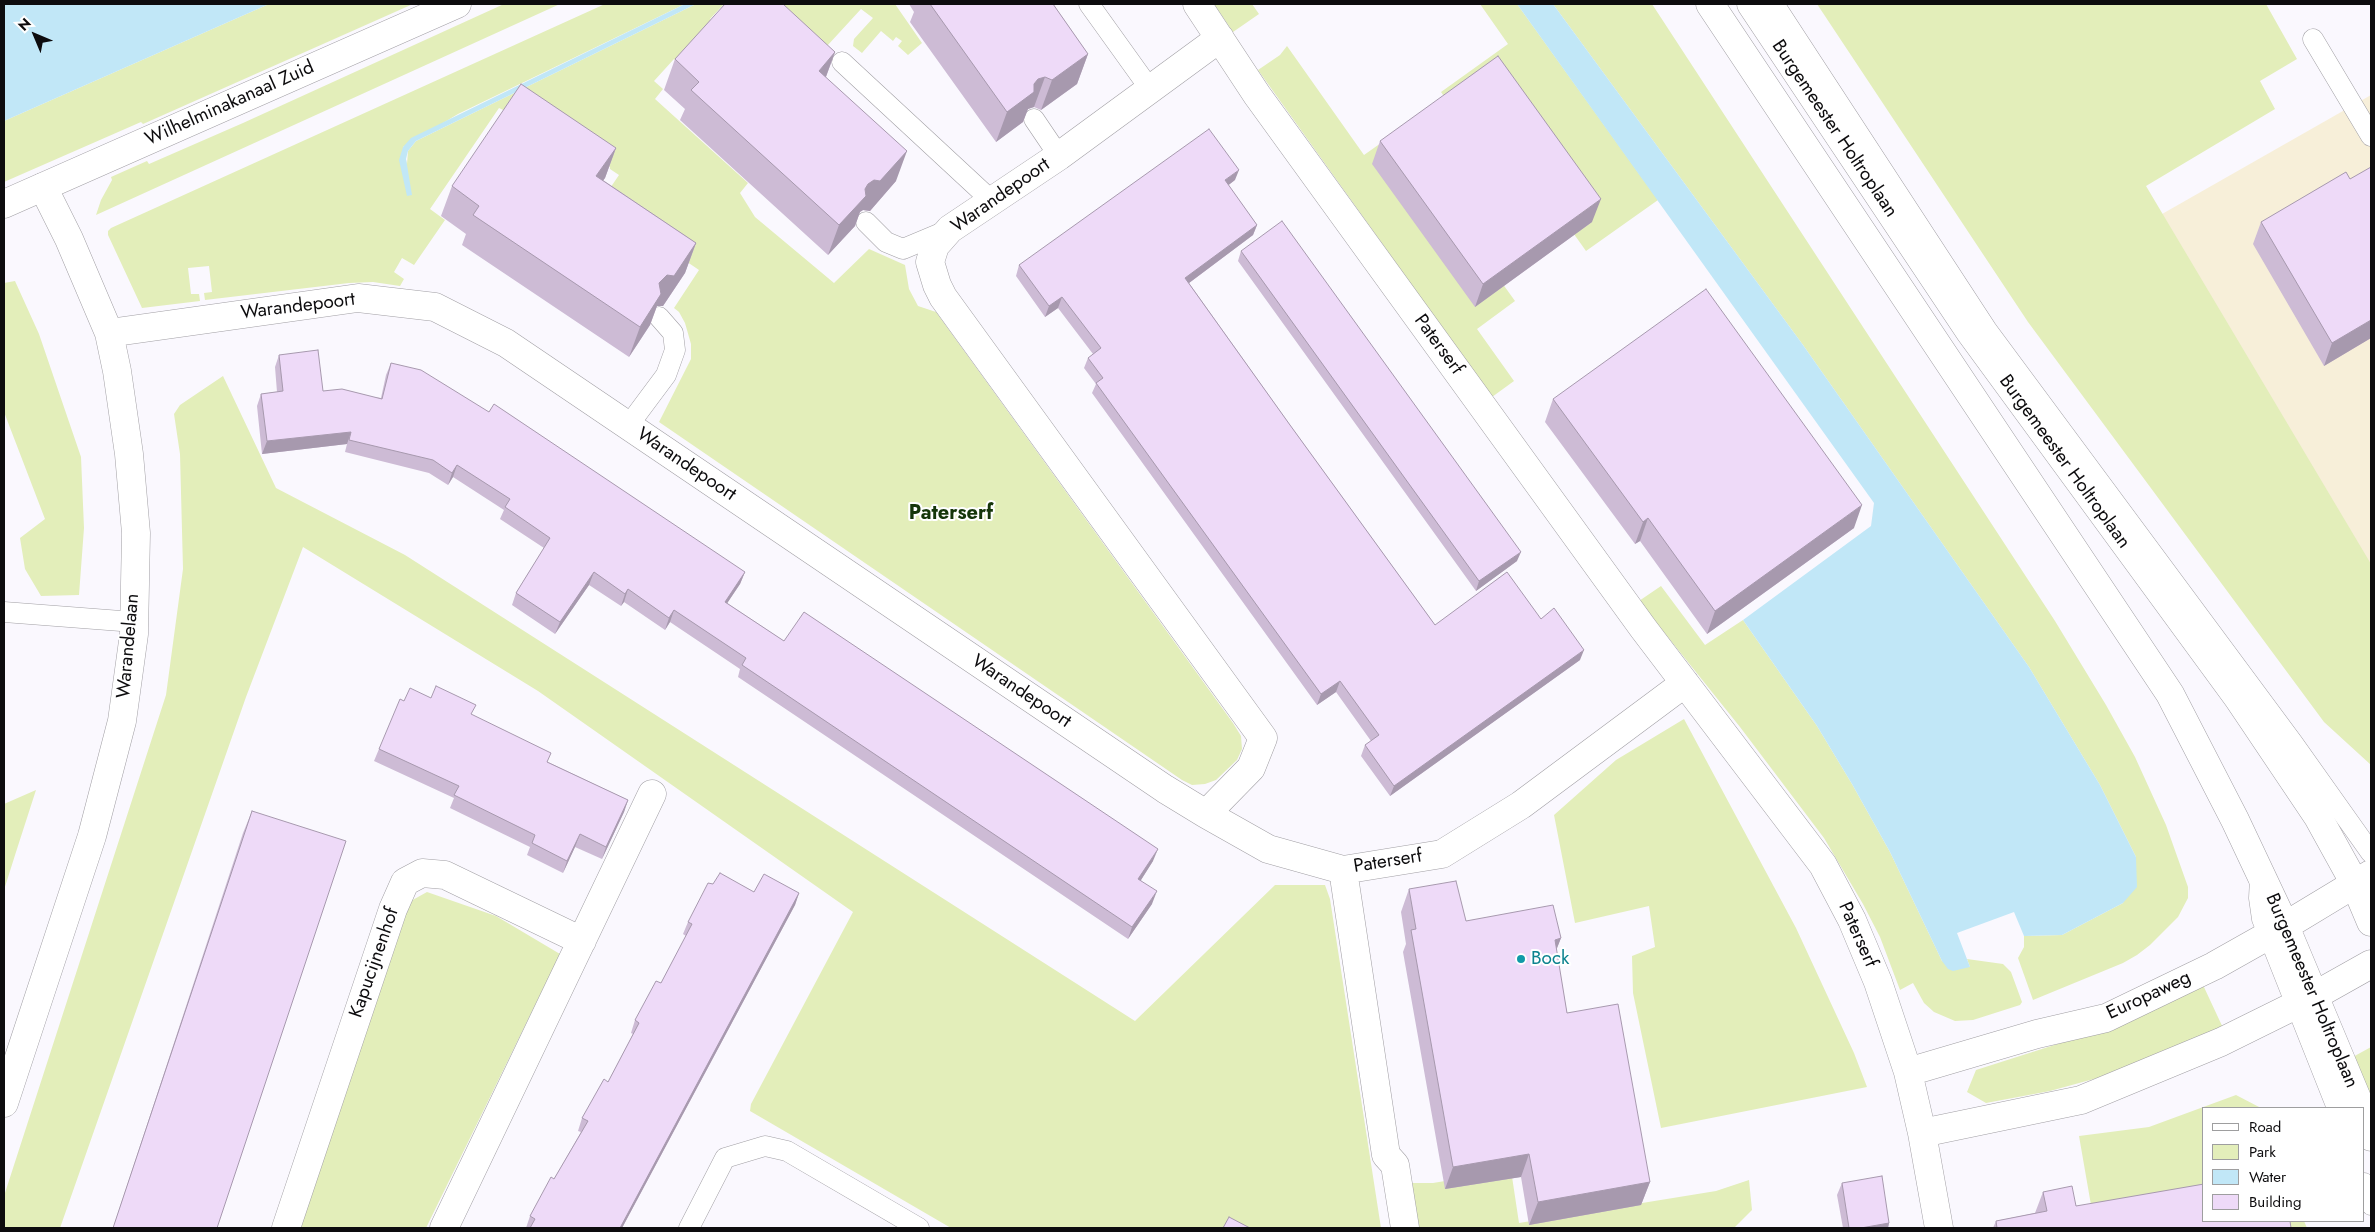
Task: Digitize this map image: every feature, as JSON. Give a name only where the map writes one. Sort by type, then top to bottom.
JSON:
[{"type":"street","name":"Wilhelminakanaal Zuid","points":[[4,204],[457,4]]},
{"type":"street","name":"Paterserf","points":[[1197,4],[1257,95],[1638,620],[1823,865],[1852,920],[1878,982],[1908,1072],[1922,1134],[1939,1228]]},
{"type":"street","name":"Burgemeester Holtroplaan","points":[[1710,4],[2170,694],[2260,874],[2276,931],[2305,1000],[2360,1107]]},
{"type":"street","name":"Burgemeester Holtroplaan","points":[[1751,4],[1970,332],[2238,698],[2318,817],[2363,879],[2371,922]]},
{"type":"street","name":"Warandepoort","points":[[1206,814],[1251,768],[1263,738],[943,296],[936,285],[930,262],[935,246],[950,229],[1059,156],[1220,38]]},
{"type":"street","name":"Warandelaan","points":[[4,1103],[92,836],[122,721],[134,622],[136,533],[129,454],[117,371],[109,333],[43,187]]},
{"type":"street","name":"Warandepoort","points":[[109,333],[358,298],[435,307],[506,343],[1165,790],[1268,850],[1343,870]]},
{"type":"street","name":"Paterserf","points":[[1405,1228],[1395,1165],[1386,1155],[1343,870],[1442,854],[1521,804],[1685,683]]},
{"type":"street","points":[[444,1228],[652,794]]},
{"type":"street","name":"Kapucijnenhof","points":[[286,1228],[392,909],[405,882],[422,873],[445,875],[582,941]]},
{"type":"street","name":"Europaweg","points":[[1908,1072],[2037,1034],[2106,1018],[2214,966],[2363,879]]},
{"type":"street","points":[[1922,1134],[2081,1100],[2222,1042],[2371,964]]},
{"type":"street","points":[[2365,1119],[2371,1137]]},
{"type":"lane","points":[[1089,4],[1150,89]]},
{"type":"lane","name":"Burgemeester Holtroplaan","points":[[1774,4],[1987,330],[2293,743],[2371,853]]},
{"type":"lane","points":[[2313,39],[2371,136]]},
{"type":"lane","points":[[842,62],[992,201]]},
{"type":"lane","points":[[1034,119],[1059,156]]},
{"type":"lane","points":[[866,222],[886,242],[903,249],[950,229]]},
{"type":"lane","points":[[628,426],[666,375],[675,350],[673,332],[659,317]]},
{"type":"lane","points":[[4,612],[134,622]]},
{"type":"lane","name":"Burgemeester Holtroplaan","points":[[2305,1000],[2338,1107]]},
{"type":"lane","points":[[689,1228],[726,1158],[765,1146],[787,1151],[919,1228]]},
{"type":"lane","points":[[2365,1186],[2371,1204]]},
{"type":"shaded area","points":[[2371,95],[2371,615],[2148,222]]},
{"type":"green space","points":[[269,4],[413,4],[143,124],[141,122],[4,182],[4,121]]},
{"type":"green space","points":[[504,4],[560,4],[96,215],[101,200],[112,180],[111,177],[147,161],[149,164],[243,123]]},
{"type":"green space","points":[[605,4],[685,4],[458,114],[403,147],[407,164],[408,151],[416,141],[696,4],[724,4],[710,19],[720,27],[683,68],[674,59],[654,81],[663,89],[655,99],[748,183],[740,193],[755,217],[834,283],[869,249],[905,265],[909,289],[918,306],[936,312],[1241,736],[1242,749],[1237,760],[1216,780],[1205,784],[1192,785],[1182,780],[659,422],[691,359],[691,344],[685,323],[679,312],[674,308],[699,270],[600,203],[619,175],[610,167],[587,150],[499,108],[430,209],[445,220],[414,265],[402,258],[394,272],[404,279],[400,286],[373,282],[349,283],[205,300],[204,293],[212,292],[209,266],[188,268],[191,294],[199,294],[200,301],[142,308],[108,235],[108,231],[111,228]]},
{"type":"green space","points":[[757,4],[895,4],[922,43],[908,55],[898,46],[902,41],[896,37],[893,41],[881,31],[862,53],[853,46],[854,39],[873,18],[861,9],[816,58]]},
{"type":"green space","points":[[1214,4],[1252,4],[1259,14],[1233,32]]},
{"type":"green space","points":[[1480,4],[1517,4],[1658,200],[1586,251],[1472,91],[1450,105],[1441,92],[1508,44]]},
{"type":"green space","points":[[1553,4],[1652,4],[2055,621],[2135,757],[2166,825],[2188,887],[2188,898],[2178,917],[2150,945],[2137,955],[2123,963],[2033,1000],[2018,958],[2024,947],[2024,936],[2062,935],[2123,903],[2136,857],[2100,785],[2029,667],[1803,345]]},
{"type":"green space","points":[[1817,4],[2266,4],[2297,59],[2260,81],[2275,109],[2146,186],[2371,564],[2371,765],[2324,722],[2028,322]]},
{"type":"green space","points":[[1287,46],[1364,155],[1415,119],[1400,141],[1515,301],[1477,329],[1514,381],[1492,397],[1258,70],[1280,55]]},
{"type":"green space","points":[[15,281],[39,334],[81,457],[84,528],[79,595],[41,596],[25,569],[20,538],[45,519],[4,412],[4,283]]},
{"type":"green space","points":[[223,376],[276,488],[405,555],[1135,1021],[1275,885],[1325,885],[1330,899],[1381,1228],[951,1228],[750,1111],[751,1104],[853,912],[538,691],[303,547],[246,697],[60,1228],[4,1228],[4,1196],[166,695],[183,569],[180,454],[174,414],[180,405]]},
{"type":"green space","points":[[1661,586],[1705,645],[1743,620],[1817,726],[1852,784],[1890,852],[1942,961],[1970,967],[1967,959],[2003,964],[2011,972],[2022,1002],[2020,1005],[1973,1020],[1955,1021],[1934,1012],[1924,1003],[1913,983],[1900,990],[1880,937],[1824,838],[1740,727],[1639,601]]},
{"type":"green space","points":[[1684,719],[1796,928],[1854,1053],[1867,1087],[1661,1128],[1633,993],[1632,956],[1655,947],[1649,906],[1575,923],[1554,815],[1616,760]]},
{"type":"green space","points":[[36,790],[16,852],[4,890],[4,804]]},
{"type":"green space","points":[[427,892],[496,916],[560,954],[426,1228],[296,1228],[409,902]]},
{"type":"green space","points":[[2203,985],[2224,1030],[2101,1077],[2050,1091],[1986,1103],[1967,1092],[1976,1070],[2114,1026]]},
{"type":"green space","points":[[2371,1047],[2371,1110],[2351,1058]]},
{"type":"green space","points":[[2236,1095],[2259,1107],[2203,1107]]},
{"type":"green space","points":[[2202,1108],[2202,1222],[2304,1222],[2307,1228],[2095,1228],[2079,1136],[2149,1127]]},
{"type":"green space","points":[[1511,1170],[1519,1223],[1716,1191],[1749,1180],[1752,1210],[1734,1228],[1417,1228],[1410,1183],[1433,1183]]},
{"type":"water","points":[[4,4],[269,4],[4,121]]},
{"type":"water","points":[[685,4],[696,4],[416,141],[408,151],[406,159],[412,195],[407,196],[399,160],[403,147],[411,138]]},
{"type":"water","points":[[1517,4],[1553,4],[1803,345],[2029,667],[2100,785],[2136,857],[2137,887],[2123,903],[2062,935],[2024,936],[2014,912],[1957,933],[1970,967],[1953,971],[1948,969],[1942,961],[1890,852],[1852,784],[1817,726],[1743,620],[1871,526],[1874,503]]},
{"type":"building","points":[[725,4],[783,4],[835,52],[819,71],[907,151],[880,181],[874,180],[868,184],[865,189],[866,196],[839,225],[691,90],[699,82],[675,59]]},
{"type":"building","points":[[930,4],[1053,4],[1088,54],[1052,80],[1045,77],[1038,79],[1034,84],[1034,92],[1007,112]]},
{"type":"building","points":[[1498,56],[1601,199],[1483,284],[1380,141]]},
{"type":"building","points":[[521,84],[616,148],[596,176],[696,243],[674,276],[667,275],[659,283],[661,294],[640,327],[473,215],[479,206],[452,186]]},
{"type":"building","points":[[1209,129],[1239,170],[1225,180],[1257,225],[1185,278],[1290,425],[1435,625],[1507,572],[1541,619],[1554,608],[1584,650],[1394,786],[1365,745],[1379,735],[1340,681],[1321,694],[1096,383],[1103,378],[1088,358],[1101,348],[1062,297],[1049,306],[1019,265]]},
{"type":"building","points":[[2371,167],[2371,320],[2332,343],[2261,222],[2346,172],[2350,179]]},
{"type":"building","points":[[1282,221],[1521,552],[1479,581],[1241,251]]},
{"type":"building","points":[[1706,289],[1862,505],[1715,611],[1648,518],[1643,522],[1553,399]]},
{"type":"building","points":[[318,350],[323,391],[342,389],[382,399],[391,363],[421,370],[489,412],[494,404],[745,572],[725,602],[784,641],[804,612],[1158,849],[1138,879],[1157,891],[1132,927],[742,665],[746,658],[674,610],[669,618],[628,589],[625,594],[594,572],[560,622],[516,593],[550,538],[505,507],[510,499],[457,465],[452,473],[433,460],[349,440],[351,432],[267,441],[261,394],[283,391],[279,355]]},
{"type":"building","points":[[436,686],[476,705],[471,714],[551,753],[547,762],[628,800],[606,847],[580,834],[567,861],[532,843],[535,835],[454,795],[459,786],[379,749],[400,699],[404,701],[410,688],[431,698]]},
{"type":"building","points":[[252,811],[346,841],[217,1228],[113,1228]]},
{"type":"building","points":[[720,873],[754,892],[764,874],[799,893],[620,1228],[530,1228],[535,1219],[530,1216],[551,1177],[554,1179],[588,1121],[582,1118],[604,1079],[608,1082],[639,1023],[635,1020],[656,981],[661,983],[692,924],[688,922],[708,883],[713,884]]},
{"type":"building","points":[[1456,881],[1466,921],[1553,905],[1561,938],[1555,940],[1567,1013],[1618,1004],[1650,1182],[1538,1202],[1529,1154],[1453,1167],[1411,930],[1416,929],[1409,889]]},
{"type":"building","points":[[1882,1176],[1889,1223],[1849,1228],[1842,1183]]},
{"type":"building","points":[[2202,1184],[2202,1222],[2290,1222],[2291,1228],[1997,1228],[1996,1221],[2047,1211],[2043,1192],[2072,1186],[2076,1206]]},
{"type":"building","points":[[1229,1217],[1250,1228],[1223,1228]]},
{"type":"place","name":"Bock","points":[[1521,959]]},
{"type":"district","name":"Paterserf","points":[[951,514]]}]
